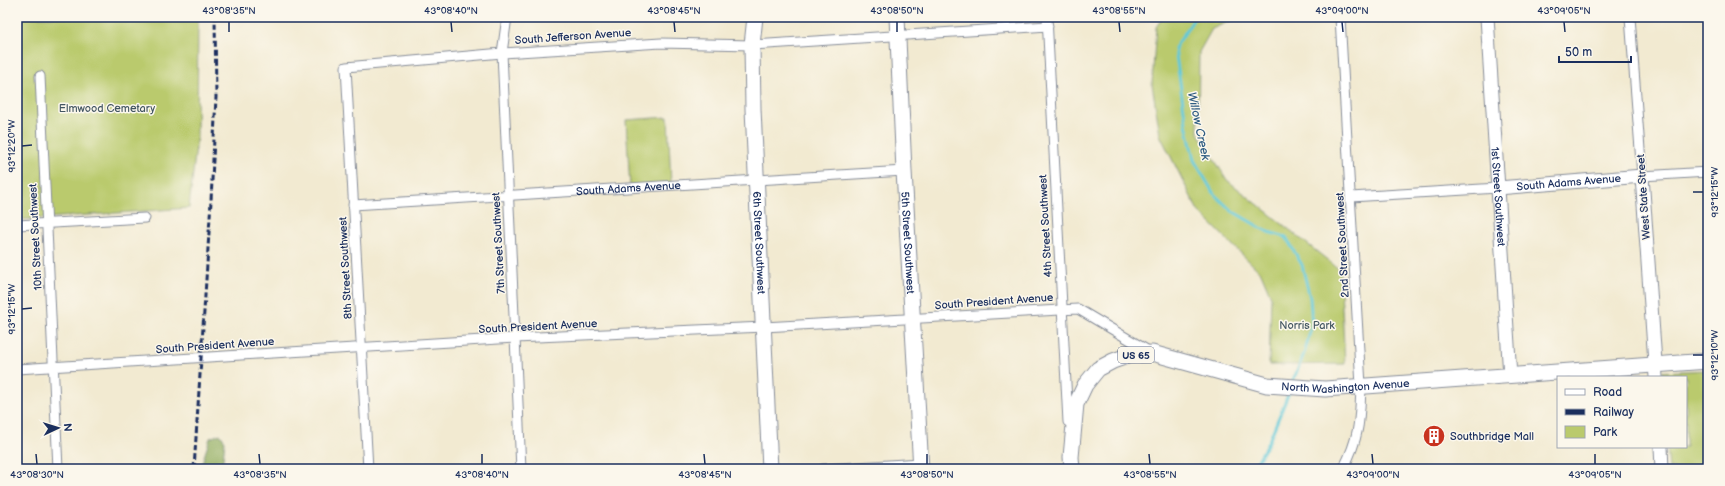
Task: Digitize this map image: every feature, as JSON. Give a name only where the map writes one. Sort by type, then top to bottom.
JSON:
[{"type":"main road","name":"6th Street Southwest","points":[[755,17],[752,46],[752,102],[757,179],[770,469]]},
{"type":"main road","name":"5th Street Southwest","points":[[897,17],[904,171],[921,466]]},
{"type":"main road","name":"1st Street Southwest","points":[[1487,17],[1510,376]]},
{"type":"main road","name":"South Adams Avenue","points":[[1498,188],[1642,176]]},
{"type":"main road","name":"West State Street","points":[[1642,176],[1656,371]]},
{"type":"main road","name":"North Washington Avenue","points":[[1071,463],[1076,404],[1085,385],[1098,369],[1113,361],[1130,355],[1152,352],[1267,385],[1325,389],[1510,376],[1656,371],[1708,361]]},
{"type":"street","name":"7th Street Southwest","points":[[507,17],[502,53],[520,469]]},
{"type":"street","name":"2nd Street Southwest","points":[[1340,17],[1361,386],[1360,425],[1353,451],[1343,469]]},
{"type":"street","name":"West State Street","points":[[1630,17],[1642,176]]},
{"type":"street","name":"South Jefferson Avenue","points":[[346,66],[502,53],[661,43],[752,46],[898,37],[1047,22]]},
{"type":"street","name":"4th Street Southwest","points":[[1047,22],[1061,309],[1071,463]]},
{"type":"street","name":"8th Street Southwest","points":[[346,66],[368,469]]},
{"type":"street","name":"10th Street Southwest","points":[[40,76],[58,469]]},
{"type":"street","name":"South Adams Avenue","points":[[353,205],[904,171]]},
{"type":"street","points":[[1642,176],[1708,172]]},
{"type":"street","name":"South Adams Avenue","points":[[1351,197],[1498,188]]},
{"type":"street","points":[[17,225],[145,218]]},
{"type":"street","name":"South President Avenue","points":[[17,369],[515,338],[764,327],[1078,308],[1152,352]]},
{"type":"street","points":[[823,469],[921,466]]},
{"type":"green space","name":"Elmwood Cemetary","points":[[17,17],[198,17],[197,137],[189,208],[17,220]]},
{"type":"green space","name":"Norris Park","points":[[1163,17],[1239,17],[1212,29],[1199,52],[1198,133],[1227,180],[1340,270],[1345,364],[1269,365],[1271,297],[1261,273],[1198,211],[1160,135],[1152,84],[1156,27]]},
{"type":"green space","points":[[668,117],[671,185],[630,188],[626,120]]},
{"type":"green space","points":[[1708,370],[1708,469],[1669,469],[1667,448],[1687,448],[1687,376],[1663,376],[1662,372]]},
{"type":"green space","points":[[220,434],[225,441],[222,469],[200,469],[210,438]]},
{"type":"waterway","name":"Willow Creek","points":[[1195,17],[1175,48],[1186,124],[1194,160],[1214,194],[1232,211],[1268,232],[1286,237],[1302,265],[1310,298],[1312,324],[1305,351],[1293,381]]},
{"type":"waterway","name":"Willow Creek","points":[[1253,469],[1269,441],[1290,390]]},
{"type":"railway","points":[[194,469],[216,97],[215,17]]},
{"type":"place","name":"Southbridge Mall","points":[[1434,436]]}]
